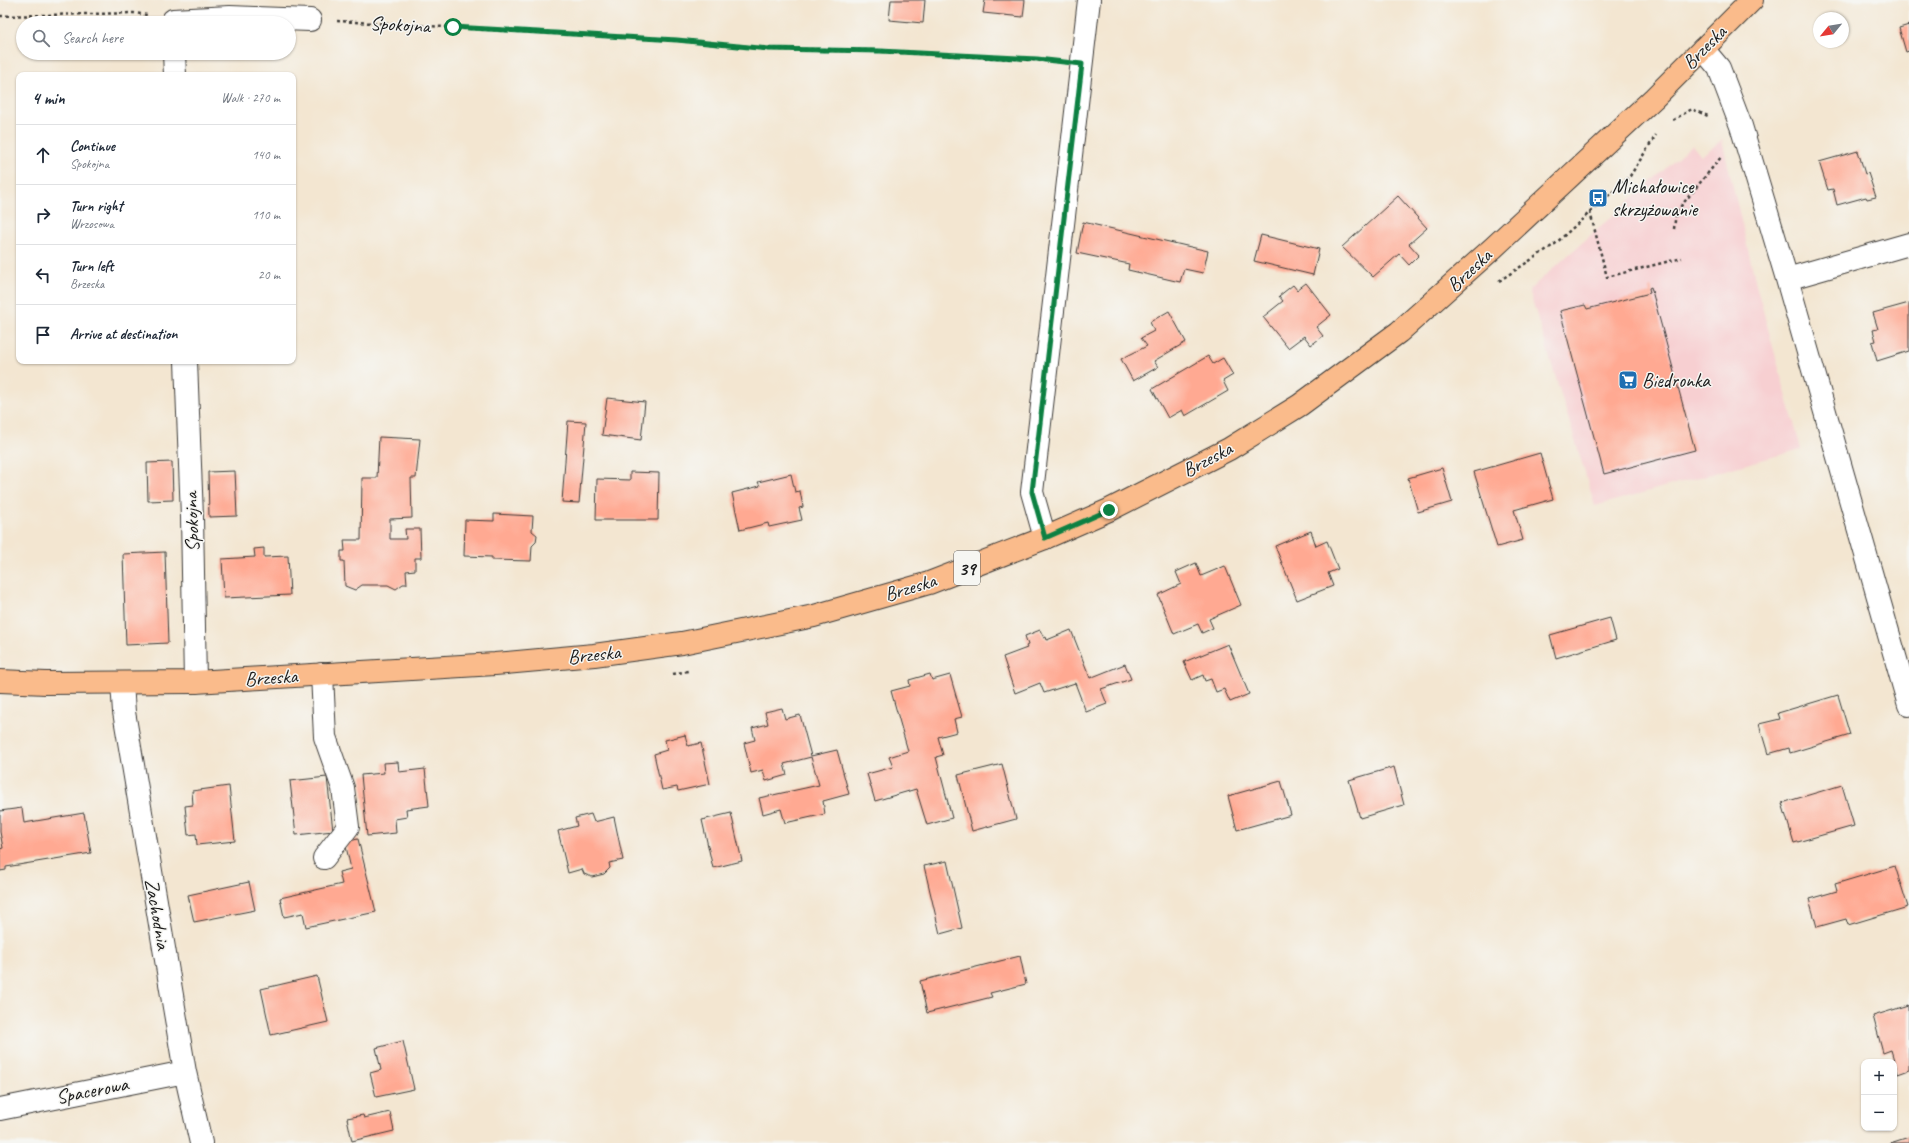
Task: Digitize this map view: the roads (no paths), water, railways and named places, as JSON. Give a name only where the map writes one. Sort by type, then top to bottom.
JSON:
[{"type":"main road","name":"Brzeska","points":[[0,681],[122,684],[195,682],[495,664],[594,655],[682,643],[830,612],[929,583],[1045,538],[1109,510],[1229,449],[1300,405],[1381,346],[1436,301],[1654,98],[1752,0]]},
{"type":"street","points":[[1045,538],[1032,492],[1089,0]]},
{"type":"street","points":[[296,19],[310,20]]},
{"type":"street","points":[[1703,49],[1719,68],[1741,126],[1787,279],[1909,705]]},
{"type":"street","points":[[174,60],[175,72]]},
{"type":"street","points":[[1787,279],[1909,244]]},
{"type":"street","name":"Spokojna","points":[[186,364],[195,682]]},
{"type":"street","points":[[322,674],[325,737],[343,788],[348,827],[324,858]]},
{"type":"street","name":"Zachodnia","points":[[122,684],[124,712],[185,1072],[201,1143]]},
{"type":"street","name":"Spacerowa","points":[[0,1109],[185,1072]]},
{"type":"place","name":"Michałowice skrzyżowanie","points":[[1598,198]]},
{"type":"place","name":"Biedronka","points":[[1628,380]]}]
